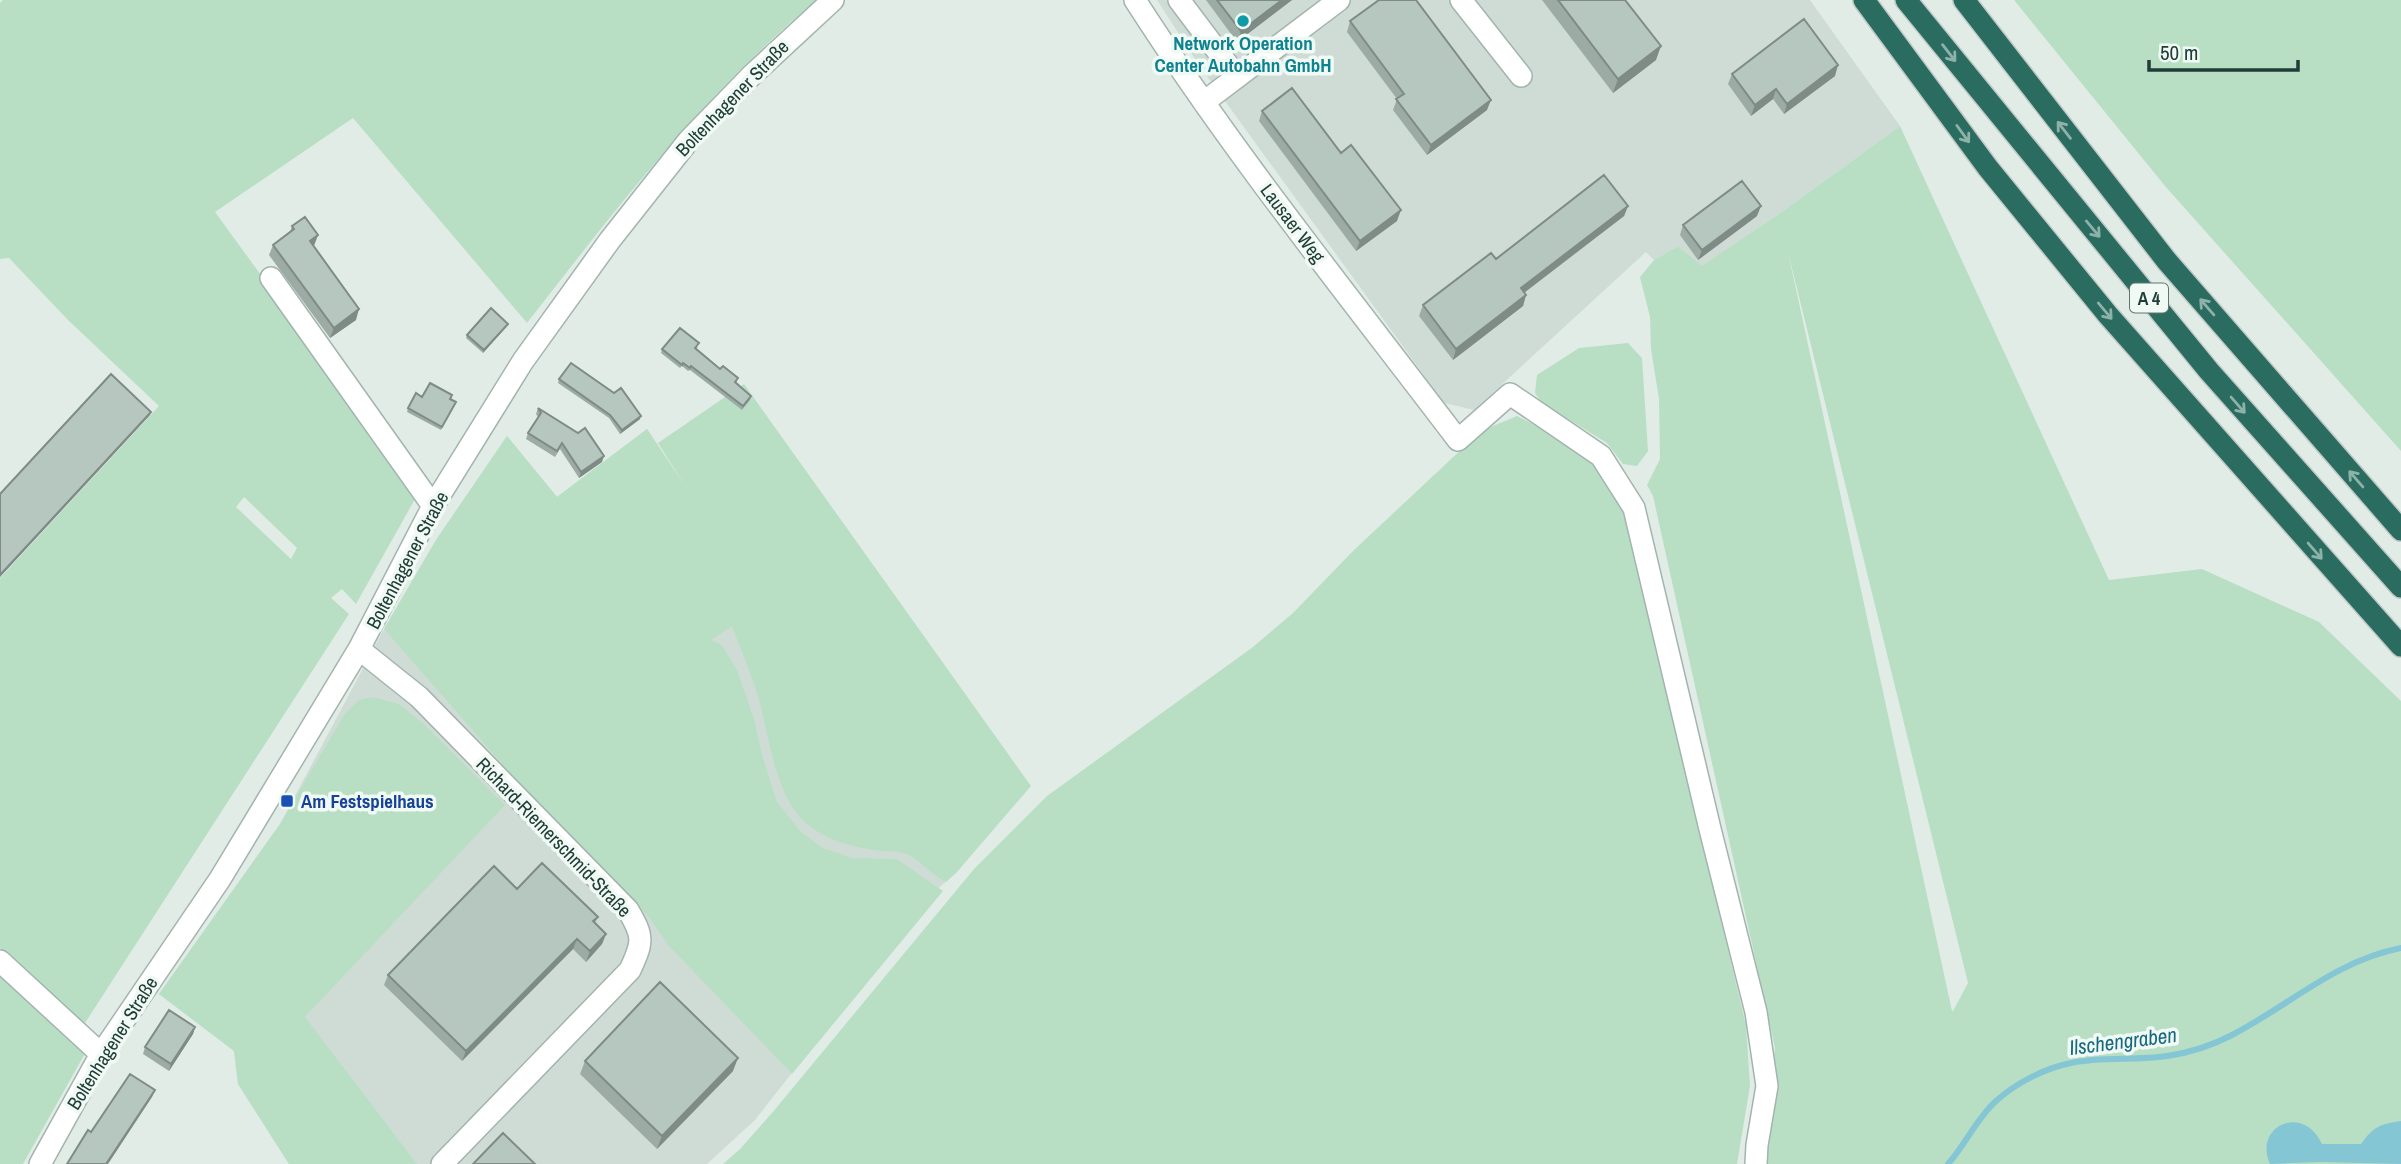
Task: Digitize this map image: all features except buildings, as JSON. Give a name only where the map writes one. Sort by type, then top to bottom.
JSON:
[{"type":"highway","points":[[1864,0],[1988,168],[2108,314],[2401,646]]},
{"type":"highway","name":"A 4","points":[[1906,0],[2209,371],[2401,587]]},
{"type":"highway","name":"A 4","points":[[1964,0],[2159,250],[2401,530]]},
{"type":"street","name":"Boltenhagener Straße","points":[[40,1164],[101,1054],[220,879],[359,649],[433,506],[523,361],[634,209],[698,130],[751,76],[833,0]]},
{"type":"street","name":"Lausaer Weg","points":[[1135,0],[1203,102],[1458,440],[1510,394],[1601,456],[1634,508],[1756,1012],[1767,1086],[1756,1164]]},
{"type":"street","points":[[1178,0],[1237,77]]},
{"type":"street","points":[[1203,102],[1339,0]]},
{"type":"street","points":[[1461,0],[1521,76]]},
{"type":"street","points":[[271,278],[433,506]]},
{"type":"street","name":"Richard-Riemerschmid-Straße","points":[[359,649],[419,697],[628,910],[639,927],[642,945],[630,970],[442,1164]]},
{"type":"street","points":[[0,961],[101,1054]]},
{"type":"shaded area","points":[[1157,0],[1810,0],[1900,126],[1702,267],[1678,246],[1654,260],[1646,252],[1474,410],[1444,403],[1201,68]]},
{"type":"shaded area","points":[[647,429],[738,565],[957,872],[935,891],[755,1120],[707,1164],[289,1164],[238,1084],[234,1051],[159,994],[280,824],[384,629],[436,540],[507,436],[557,497]]},
{"type":"green space","points":[[3,0],[817,0],[737,73],[663,153],[527,323],[353,118],[215,212],[419,492],[356,604],[342,589],[331,598],[349,614],[85,1023],[74,1020],[0,948],[0,578],[159,406],[69,321],[9,258],[0,259],[0,3]],"holes":[[[244,497],[297,548],[291,559],[236,507]]]},
{"type":"green space","points":[[2014,0],[2401,0],[2401,451],[2165,186]]},
{"type":"green space","points":[[1900,126],[2109,580],[2202,569],[2319,622],[2401,701],[2401,1164],[1765,1164],[1764,1145],[1775,1048],[1653,496],[1647,485],[1660,459],[1659,399],[1651,349],[1650,317],[1640,277],[1654,260],[1678,246],[1702,266]],"holes":[[[1788,252],[1968,983],[1952,1011]]]},
{"type":"green space","points":[[1628,343],[1642,358],[1648,451],[1637,466],[1623,464],[1607,443],[1542,403],[1535,393],[1537,375],[1579,348]]},
{"type":"green space","points":[[744,384],[1031,786],[946,882],[907,854],[862,848],[826,837],[799,815],[781,784],[758,696],[732,626],[711,640],[722,645],[737,670],[777,802],[801,832],[823,848],[853,858],[897,859],[943,891],[792,1074],[669,946],[648,916],[509,772],[384,629],[436,540],[507,436],[557,497],[647,429],[687,489],[658,443]]},
{"type":"green space","points":[[1517,416],[1560,437],[1605,473],[1624,507],[1673,703],[1746,1025],[1750,1086],[1737,1164],[723,1164],[772,1113],[974,869],[1047,796],[1253,647],[1293,613],[1353,551],[1481,431]]},
{"type":"green space","points":[[373,697],[399,704],[425,725],[505,805],[305,1017],[417,1164],[289,1164],[238,1084],[234,1051],[159,994],[280,824],[344,715],[359,700]]},
{"type":"green space","points":[[0,971],[87,1050],[23,1164],[0,1164]]},
{"type":"water","points":[[2401,1121],[2401,1164],[2270,1164],[2268,1139],[2282,1124],[2303,1124],[2314,1132],[2322,1144],[2361,1144],[2378,1127]]},
{"type":"waterway","name":"Ilschengraben","points":[[1948,1164],[1989,1108],[2012,1088],[2031,1077],[2061,1065],[2083,1061],[2167,1056],[2209,1045],[2253,1023],[2334,973],[2377,954],[2401,948]]},
{"type":"place","name":"Network Operation Center Autobahn GmbH","points":[[1243,21]]},
{"type":"place","name":"Am Festspielhaus","points":[[287,801]]}]
